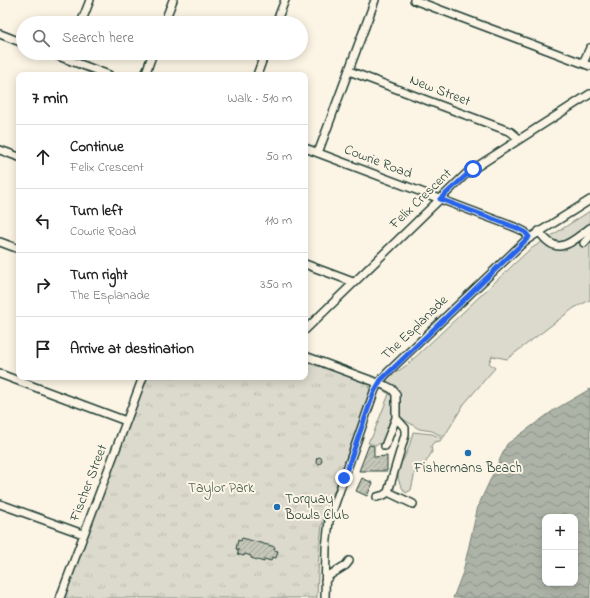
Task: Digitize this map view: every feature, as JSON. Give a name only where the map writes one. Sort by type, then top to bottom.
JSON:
[{"type":"street","points":[[84,16],[90,0]]},
{"type":"street","points":[[167,16],[173,0]]},
{"type":"street","points":[[279,16],[285,0]]},
{"type":"street","points":[[318,153],[375,0]]},
{"type":"street","points":[[414,0],[586,64],[590,48]]},
{"type":"street","points":[[0,34],[16,40]]},
{"type":"street","points":[[77,60],[103,72]]},
{"type":"street","points":[[145,72],[150,60]]},
{"type":"street","points":[[258,72],[262,60]]},
{"type":"street","name":"New Street","points":[[349,71],[511,132],[519,139]]},
{"type":"street","name":"Felix Crescent","points":[[308,327],[467,173],[590,94]]},
{"type":"street","name":"Cowrie Road","points":[[308,149],[517,228],[525,232],[529,237]]},
{"type":"street","points":[[0,150],[16,156]]},
{"type":"street","name":"The Esplanade","points":[[325,598],[326,538],[331,516],[378,384],[388,372],[529,237],[590,200]]},
{"type":"street","points":[[539,231],[545,241],[556,246],[561,246],[566,245],[590,228]]},
{"type":"street","points":[[584,243],[590,236]]},
{"type":"street","points":[[0,242],[16,248]]},
{"type":"street","points":[[308,265],[354,282]]},
{"type":"street","points":[[308,357],[392,389],[396,394],[396,418],[385,446]]},
{"type":"street","points":[[0,374],[16,380]]},
{"type":"street","points":[[16,380],[126,421]]},
{"type":"street","name":"Fischer Street","points":[[60,598],[142,380]]},
{"type":"street","points":[[377,497],[388,492],[405,435],[404,428],[396,418]]},
{"type":"street","points":[[388,492],[413,504]]},
{"type":"street","points":[[0,504],[83,534]]},
{"type":"street","points":[[325,581],[330,575],[346,565],[349,561]]},
{"type":"green space","points":[[590,211],[590,300],[574,308],[507,359],[492,356],[489,363],[495,368],[464,404],[444,437],[432,431],[419,429],[400,417],[398,414],[399,392],[394,393],[393,416],[390,419],[383,443],[375,445],[368,443],[372,437],[389,394],[381,389],[388,378],[407,365],[529,250]]},
{"type":"green space","name":"Taylor Park","points":[[308,360],[367,383],[370,391],[322,525],[319,551],[317,598],[63,598],[146,380],[308,380]]},
{"type":"green space","points":[[413,432],[432,434],[442,438],[440,441],[434,442],[431,446],[432,452],[423,467],[416,468],[411,490],[406,493],[401,487],[398,472],[400,464],[408,450]]},
{"type":"water","points":[[590,389],[590,598],[453,598],[463,572],[478,506],[507,444],[554,410]]},
{"type":"building","points":[[369,445],[374,446],[374,457],[387,456],[387,471],[359,471]]},
{"type":"building","points":[[320,457],[322,459],[321,463],[318,464],[316,461],[317,458]]},
{"type":"building","points":[[362,478],[373,483],[367,496],[356,491]]},
{"type":"building","points":[[242,538],[275,547],[274,550],[278,551],[276,558],[272,557],[271,561],[264,559],[264,562],[251,558],[251,556],[245,554],[244,556],[237,554],[239,550],[236,549],[238,540],[241,541]]},
{"type":"place","name":"Fishermans Beach","points":[[468,453]]},
{"type":"place","name":"Torquay Bowls Club","points":[[277,507]]},
{"type":"route","points":[[344,478],[374,392],[381,380],[529,237],[521,229],[440,199],[473,169]]}]
